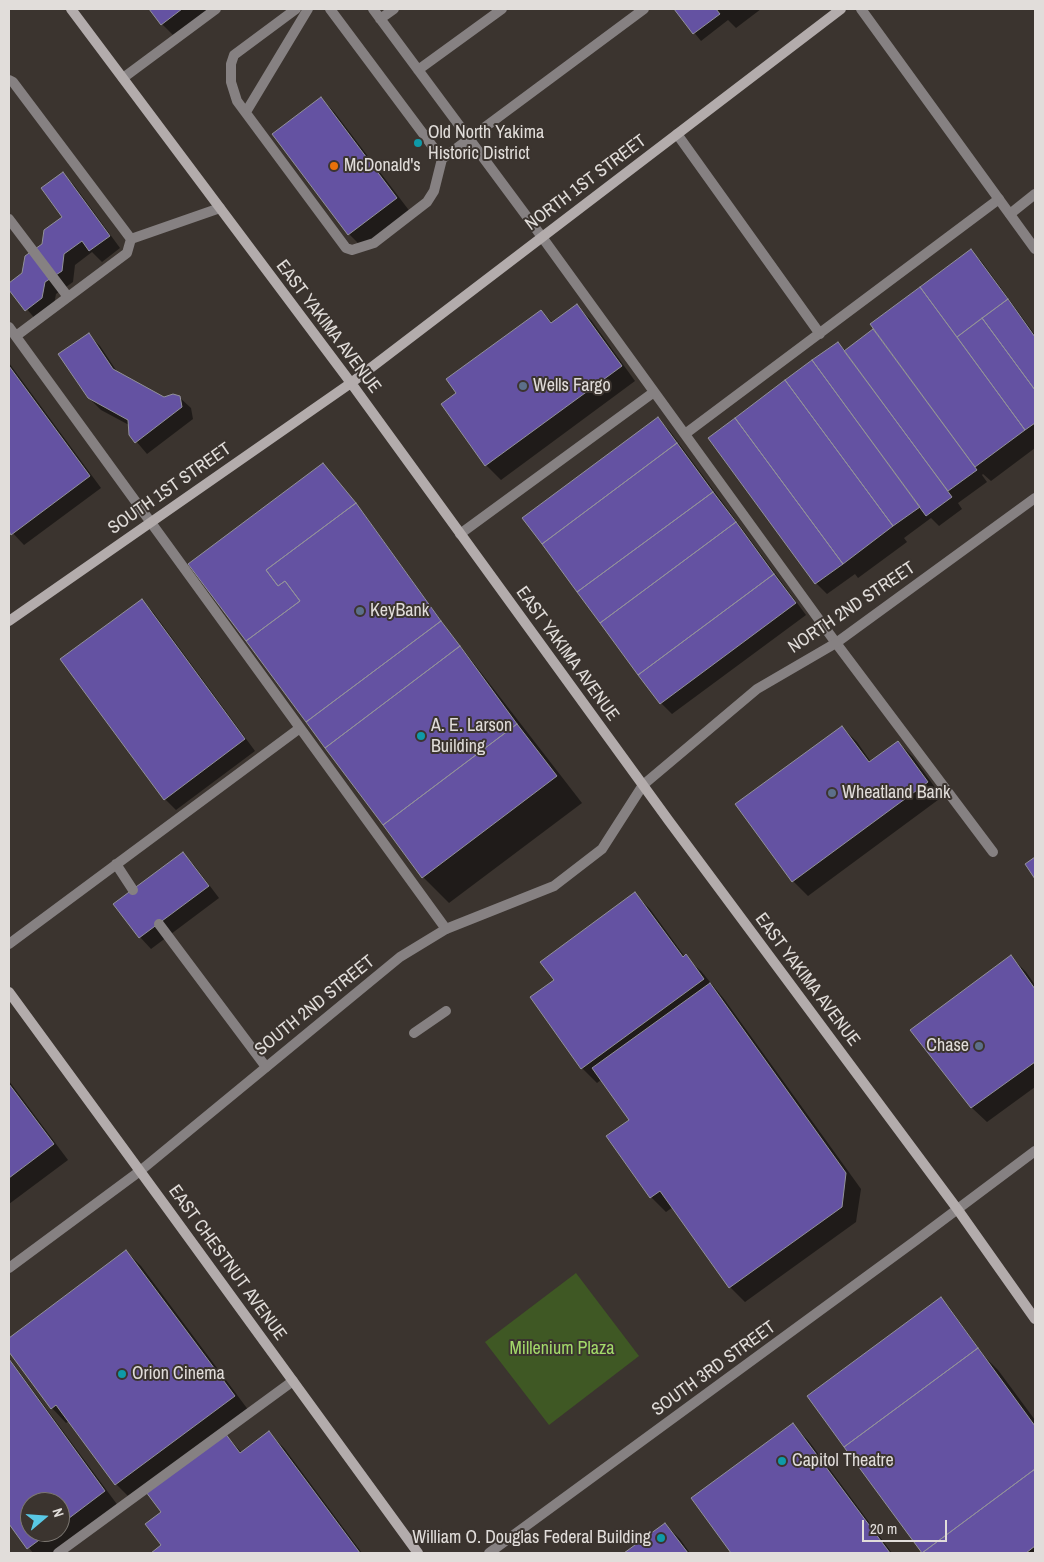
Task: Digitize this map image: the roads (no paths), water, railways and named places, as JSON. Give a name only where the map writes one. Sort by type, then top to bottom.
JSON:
[{"type":"main road","name":"EAST YAKIMA AVENUE","points":[[71,9],[351,383],[643,785],[958,1210],[1035,1319]]},
{"type":"main road","name":"NORTH 1ST STREET","points":[[351,383],[841,9]]},
{"type":"main road","name":"SOUTH 1ST STREET","points":[[9,621],[351,383]]},
{"type":"main road","name":"EAST CHESTNUT AVENUE","points":[[9,992],[418,1553]]},
{"type":"street","points":[[123,78],[216,9]]},
{"type":"street","points":[[296,9],[234,55],[231,64],[231,82],[237,101],[346,248],[352,250],[374,243],[427,202],[434,191],[442,159],[644,9]]},
{"type":"street","points":[[246,112],[308,9]]},
{"type":"street","points":[[330,9],[442,159]]},
{"type":"street","points":[[373,9],[542,237],[836,643],[993,852]]},
{"type":"street","points":[[380,19],[394,9]]},
{"type":"street","points":[[418,70],[502,9]]},
{"type":"street","points":[[861,9],[1035,249]]},
{"type":"street","points":[[9,80],[13,82],[131,239]]},
{"type":"street","points":[[677,134],[820,334]]},
{"type":"street","points":[[1010,214],[1035,194]]},
{"type":"street","points":[[685,434],[999,199]]},
{"type":"street","points":[[131,239],[220,208]]},
{"type":"street","points":[[9,219],[68,297]]},
{"type":"street","points":[[16,336],[127,253],[131,239]]},
{"type":"street","points":[[9,327],[446,929]]},
{"type":"street","points":[[460,534],[654,392]]},
{"type":"street","name":"NORTH 2ND STREET","points":[[643,785],[757,689],[836,643],[1035,498]]},
{"type":"street","points":[[9,944],[300,728]]},
{"type":"street","name":"SOUTH 2ND STREET","points":[[9,1268],[140,1171],[395,961],[446,929],[554,886],[602,849],[643,785]]},
{"type":"street","points":[[116,864],[133,890]]},
{"type":"street","points":[[159,924],[266,1066]]},
{"type":"street","points":[[414,1033],[446,1011]]},
{"type":"street","name":"SOUTH 3RD STREET","points":[[489,1553],[958,1210],[1035,1151]]},
{"type":"street","points":[[58,1553],[293,1381]]},
{"type":"place","name":"Old North Yakima Historic District","points":[[418,143]]},
{"type":"place","name":"McDonald's","points":[[334,166]]},
{"type":"place","name":"Wells Fargo","points":[[523,386]]},
{"type":"place","name":"KeyBank","points":[[360,611]]},
{"type":"place","name":"A. E. Larson Building","points":[[421,736]]},
{"type":"place","name":"Wheatland Bank","points":[[832,793]]},
{"type":"place","name":"Chase","points":[[979,1046]]},
{"type":"place","name":"Orion Cinema","points":[[122,1374]]},
{"type":"place","name":"Capitol Theatre","points":[[782,1461]]},
{"type":"place","name":"William O. Douglas Federal Building","points":[[661,1538]]},
{"type":"park label","name":"Millenium Plaza","points":[[562,1349]]}]
